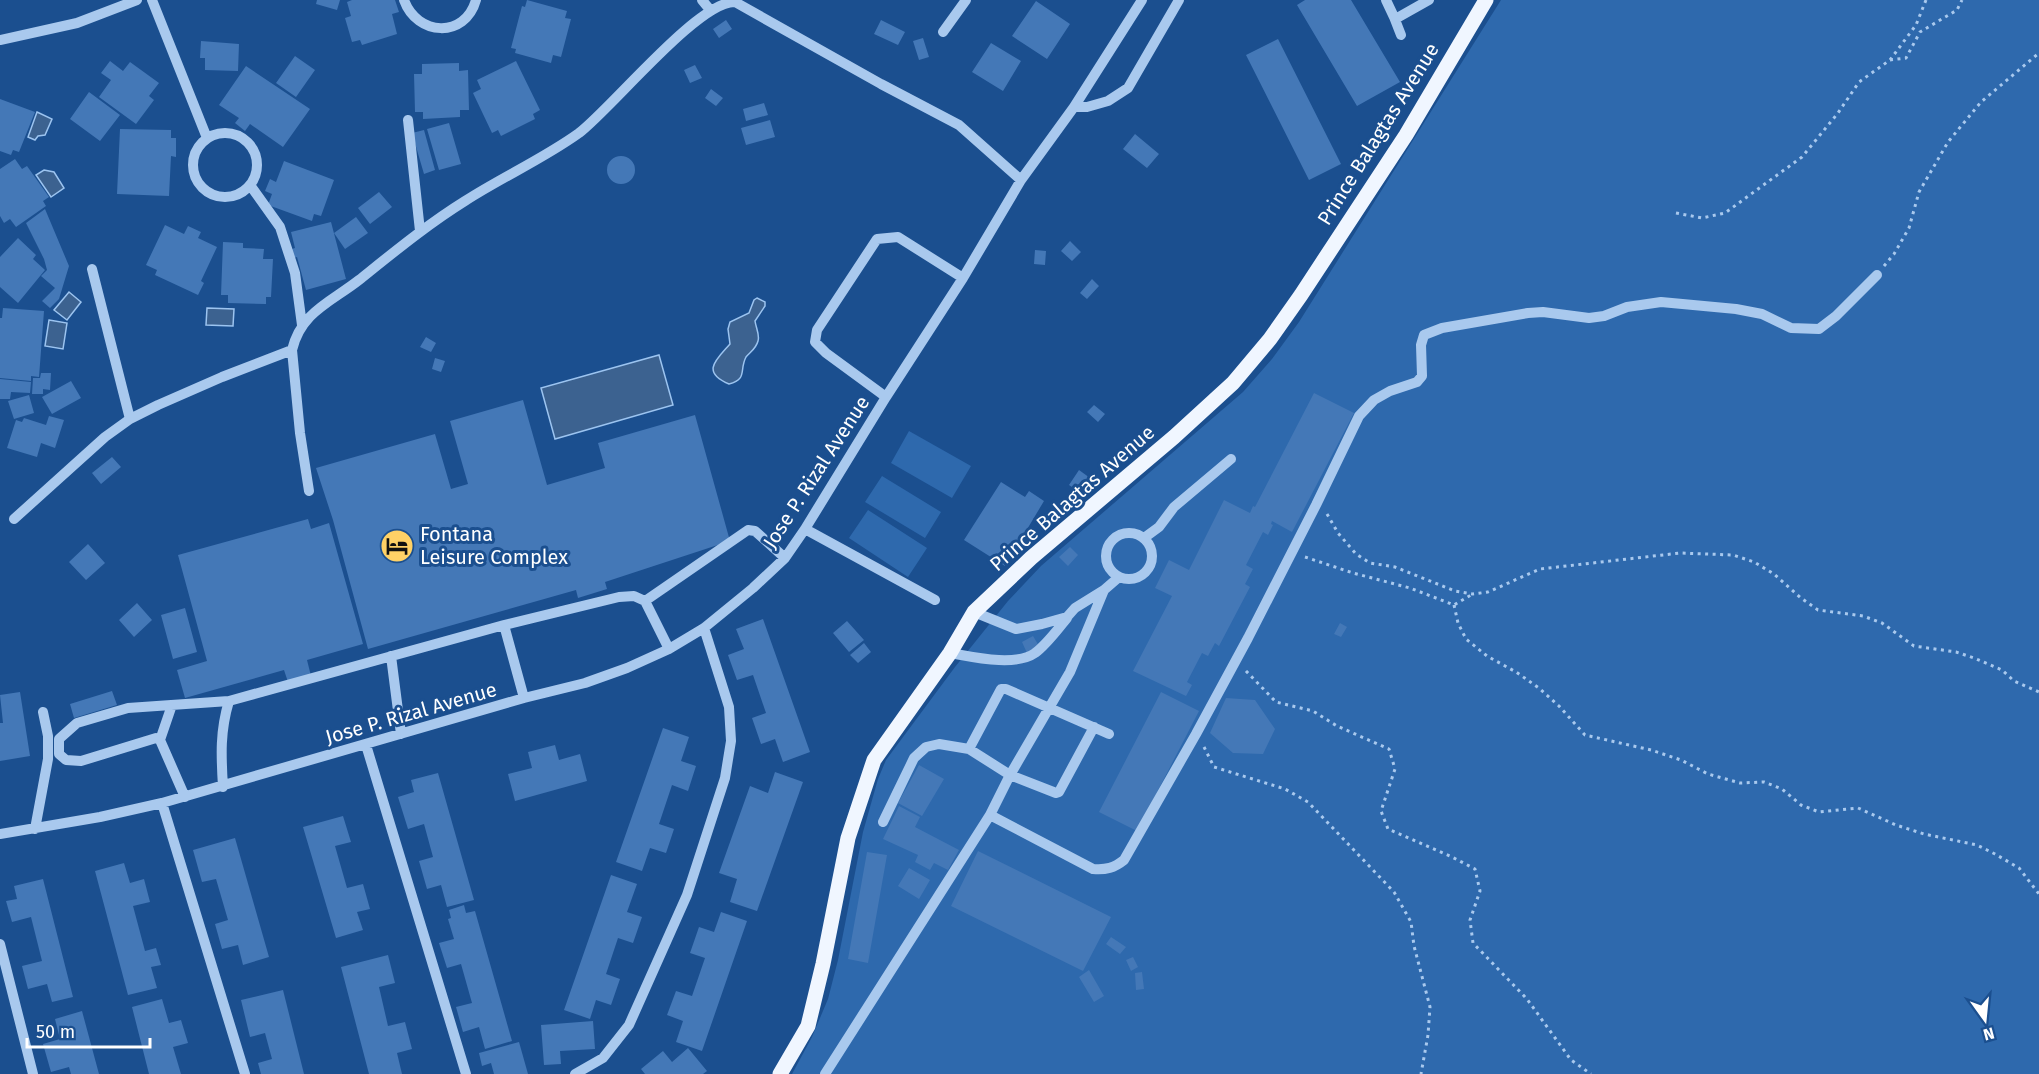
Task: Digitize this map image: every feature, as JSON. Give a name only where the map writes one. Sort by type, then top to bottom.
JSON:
[{"type":"main road","name":"Prince Balagtas Avenue","points":[[780,1074],[808,1026],[848,838],[874,760],[950,653],[974,612],[1031,558],[1174,437],[1233,382],[1270,339],[1399,145],[1486,0]]},
{"type":"street","points":[[0,40],[77,23],[137,0]]},
{"type":"street","points":[[152,0],[207,138]]},
{"type":"street","points":[[404,0],[409,13],[423,25],[435,28],[449,28],[460,23],[470,13],[476,0]]},
{"type":"street","points":[[702,0],[711,11]]},
{"type":"street","points":[[943,32],[966,0]]},
{"type":"street","name":"Jose P. Rizal Avenue","points":[[0,834],[162,803],[524,698],[585,683],[627,668],[669,649],[704,628],[785,558],[963,278],[1021,180],[1074,107],[1142,0]]},
{"type":"street","points":[[1074,107],[1087,107],[1108,101],[1128,88],[1179,0]]},
{"type":"street","points":[[1386,0],[1401,35]]},
{"type":"street","points":[[1394,17],[1404,15],[1427,1]]},
{"type":"street","points":[[309,491],[298,421],[292,350],[302,325],[318,308],[357,282],[420,231],[466,200],[580,132],[679,36],[711,11],[728,2],[735,2],[958,125],[1021,180]]},
{"type":"street","points":[[408,120],[420,231]]},
{"type":"street","points":[[225,133],[234,134],[249,143],[257,160],[257,169],[250,184],[238,194],[221,196],[204,188],[194,172],[195,153],[207,138],[225,133]]},
{"type":"street","points":[[250,184],[280,227],[295,273],[302,325]]},
{"type":"street","points":[[886,397],[826,353],[815,342],[816,330],[878,239],[898,237],[963,278]]},
{"type":"street","points":[[92,269],[130,419]]},
{"type":"street","points":[[990,815],[1093,869],[1106,870],[1117,866],[1124,860],[1236,661],[1359,416],[1374,400],[1390,391],[1417,382],[1422,376],[1420,345],[1424,335],[1432,331],[1528,313],[1543,312],[1589,318],[1604,316],[1627,307],[1660,302],[1736,309],[1762,314],[1791,328],[1819,329],[1836,316],[1877,275]]},
{"type":"street","points":[[14,519],[105,437],[130,419],[222,377],[292,350]]},
{"type":"street","points":[[1144,538],[1159,527],[1174,507],[1231,459]]},
{"type":"street","points":[[805,529],[934,600]]},
{"type":"street","points":[[645,601],[748,531],[754,531],[785,558]]},
{"type":"street","points":[[1132,533],[1144,538],[1151,547],[1153,558],[1149,569],[1140,577],[1129,580],[1119,577],[1109,568],[1106,556],[1110,543],[1119,535],[1132,533]]},
{"type":"street","points":[[950,653],[977,658],[1010,660],[1033,655],[1075,608],[1104,590],[1119,577]]},
{"type":"street","points":[[825,1074],[990,815],[1010,775],[1070,672],[1104,590]]},
{"type":"street","points":[[160,740],[156,738],[81,761],[66,760],[59,754],[58,744],[59,739],[77,723],[128,708],[229,701],[504,625],[619,597],[634,596],[645,601],[669,649]]},
{"type":"street","points":[[974,612],[1016,629],[1067,618]]},
{"type":"street","points":[[504,625],[524,698]]},
{"type":"street","points":[[575,1074],[603,1058],[629,1025],[687,895],[725,778],[731,741],[729,707],[704,628]]},
{"type":"street","points":[[391,656],[401,734]]},
{"type":"street","points":[[969,749],[1001,689],[1049,706],[1109,734]]},
{"type":"street","points":[[223,787],[221,741],[229,701]]},
{"type":"street","points":[[172,705],[160,740],[185,797]]},
{"type":"street","points":[[35,829],[48,759],[48,736],[43,712]]},
{"type":"street","points":[[883,822],[914,758],[926,747],[939,744],[969,749],[1010,775],[1053,793],[1059,792],[1094,727]]},
{"type":"street","points":[[366,744],[466,1074]]},
{"type":"street","points":[[162,803],[245,1074]]},
{"type":"street","points":[[0,944],[33,1074]]},
{"type":"path","points":[[1676,213],[1702,218],[1725,213],[1802,157],[1838,113],[1859,82],[1890,60],[1917,25],[1926,0]]},
{"type":"path","points":[[1890,60],[1906,58],[1920,32],[1957,10],[1962,0]]},
{"type":"path","points":[[1877,275],[1894,254],[1909,228],[1919,192],[1948,142],[1981,102],[2039,53]]},
{"type":"path","points":[[1324,507],[1338,533],[1356,554],[1370,563],[1395,567],[1455,591],[1473,594],[1488,592],[1540,569],[1680,553],[1733,555],[1754,562],[1774,574],[1818,610],[1863,616],[1882,623],[1914,646],[1956,652],[1974,658],[2002,670],[2014,681],[2039,692]]},
{"type":"path","points":[[1292,552],[1353,573],[1410,588],[1454,605]]},
{"type":"path","points":[[1454,605],[1473,594]]},
{"type":"path","points":[[1454,605],[1458,623],[1466,639],[1487,656],[1539,688],[1585,735],[1650,750],[1681,760],[1708,774],[1740,783],[1764,782],[1782,789],[1802,805],[1819,812],[1858,808],[1896,825],[1924,834],[1977,846],[2019,868],[2039,894]]},
{"type":"path","points":[[1236,661],[1276,702],[1313,711],[1337,726],[1389,749],[1395,769],[1381,811],[1388,829],[1475,869],[1480,891],[1470,920],[1473,943],[1527,999],[1571,1060],[1591,1074]]},
{"type":"path","points":[[1196,734],[1214,766],[1285,789],[1308,802],[1394,892],[1411,922],[1414,946],[1430,1007],[1428,1035],[1420,1074]]},
{"type":"shaded area","points":[[1501,0],[2039,0],[2039,1074],[792,1074],[812,1037],[828,999],[863,832],[878,779],[886,760],[955,667],[1008,601],[1041,566],[1243,392],[1272,359],[1299,322]]},
{"type":"shaded area","points":[[37,112],[52,119],[45,135],[38,136],[35,140],[28,137]]},
{"type":"shaded area","points":[[44,170],[54,172],[64,188],[51,197],[36,175]]},
{"type":"shaded area","points":[[69,292],[81,302],[67,320],[54,310]]},
{"type":"shaded area","points":[[757,298],[765,302],[765,306],[755,321],[758,341],[746,357],[739,380],[729,384],[715,375],[714,365],[730,344],[728,329],[730,322],[749,313]]},
{"type":"shaded area","points":[[207,308],[234,309],[233,326],[206,325]]},
{"type":"shaded area","points":[[49,320],[67,323],[63,349],[45,346]]},
{"type":"shaded area","points":[[659,355],[673,405],[555,439],[541,388]]},
{"type":"shaded area","points":[[909,431],[971,466],[952,498],[891,463]]},
{"type":"shaded area","points":[[882,476],[941,512],[925,538],[865,502]]},
{"type":"shaded area","points":[[868,510],[927,548],[908,577],[849,538]]},
{"type":"building","points":[[317,0],[340,0],[337,10],[316,4]]},
{"type":"building","points":[[395,0],[399,12],[392,14],[397,34],[362,45],[360,40],[352,42],[345,18],[351,16],[347,2]]},
{"type":"building","points":[[527,0],[567,11],[565,18],[571,19],[561,57],[553,55],[551,63],[515,53],[516,49],[511,48],[522,6],[525,7]]},
{"type":"building","points":[[1305,0],[1351,0],[1400,82],[1357,106],[1297,5]]},
{"type":"building","points":[[1036,1],[1070,24],[1047,59],[1012,36]]},
{"type":"building","points":[[726,20],[732,29],[719,38],[713,29]]},
{"type":"building","points":[[881,20],[905,32],[898,45],[874,34]]},
{"type":"building","points":[[923,38],[929,57],[919,60],[913,41]]},
{"type":"building","points":[[1278,39],[1341,164],[1309,180],[1246,55]]},
{"type":"building","points":[[201,41],[239,44],[238,71],[205,70],[205,58],[200,58]]},
{"type":"building","points":[[991,43],[1021,61],[1003,91],[972,72]]},
{"type":"building","points":[[295,56],[315,70],[296,97],[276,83]]},
{"type":"building","points":[[110,61],[123,71],[130,62],[159,83],[149,96],[154,100],[136,124],[99,97],[111,80],[101,73]]},
{"type":"building","points":[[516,61],[540,110],[533,114],[535,119],[501,136],[498,130],[492,133],[473,93],[481,89],[477,80]]},
{"type":"building","points":[[459,63],[459,71],[468,70],[469,110],[460,110],[460,117],[423,119],[423,112],[415,112],[414,74],[422,74],[422,64]]},
{"type":"building","points":[[695,65],[702,78],[690,83],[684,70]]},
{"type":"building","points":[[246,66],[310,109],[283,147],[250,124],[245,131],[235,123],[239,118],[219,105]]},
{"type":"building","points":[[711,89],[723,98],[716,106],[705,98]]},
{"type":"building","points":[[89,92],[120,115],[100,141],[70,119]]},
{"type":"building","points":[[0,99],[35,112],[19,152],[13,150],[11,155],[0,151]]},
{"type":"building","points":[[764,103],[768,115],[746,121],[743,109]]},
{"type":"building","points":[[770,120],[775,137],[746,145],[741,128]]},
{"type":"building","points":[[449,123],[461,164],[439,170],[427,129]]},
{"type":"building","points":[[120,129],[171,130],[171,138],[176,138],[176,157],[171,156],[169,196],[117,194]]},
{"type":"building","points":[[424,130],[435,170],[424,174],[412,133]]},
{"type":"building","points":[[1135,134],[1159,154],[1147,168],[1123,149]]},
{"type":"building","points":[[621,156],[631,160],[635,170],[631,180],[621,184],[611,180],[607,170],[611,160]]},
{"type":"building","points":[[15,159],[22,169],[27,166],[49,197],[43,201],[46,206],[16,227],[10,219],[4,223],[0,216],[0,169]]},
{"type":"building","points":[[284,161],[334,180],[321,216],[314,214],[312,221],[268,205],[272,194],[265,191],[270,179],[276,182]]},
{"type":"building","points":[[379,192],[392,207],[370,224],[358,208]]},
{"type":"building","points":[[45,209],[69,266],[59,299],[50,308],[42,301],[55,288],[41,276],[47,270],[44,259],[26,223]]},
{"type":"building","points":[[356,217],[368,233],[345,249],[334,233]]},
{"type":"building","points":[[331,222],[346,279],[306,290],[297,257],[291,259],[289,250],[295,248],[291,232]]},
{"type":"building","points":[[165,225],[184,234],[188,226],[201,232],[198,238],[217,247],[201,281],[204,283],[198,295],[155,275],[157,270],[146,265]]},
{"type":"building","points":[[18,238],[36,255],[33,259],[45,270],[18,303],[0,287],[0,257]]},
{"type":"building","points":[[1070,241],[1081,252],[1072,261],[1061,251]]},
{"type":"building","points":[[223,242],[243,243],[243,248],[264,249],[263,259],[273,259],[271,297],[266,297],[266,304],[228,303],[228,295],[221,295]]},
{"type":"building","points":[[1035,250],[1046,251],[1045,265],[1034,264]]},
{"type":"building","points":[[1092,279],[1099,286],[1087,299],[1080,293]]},
{"type":"building","points":[[3,308],[44,311],[39,377],[31,376],[31,381],[0,378],[0,318],[2,318]]},
{"type":"building","points":[[426,337],[436,343],[431,352],[420,347]]},
{"type":"building","points":[[435,358],[445,361],[441,372],[432,369]]},
{"type":"building","points":[[41,373],[51,373],[50,390],[43,389],[43,394],[32,394],[33,378],[40,378]]},
{"type":"building","points":[[0,379],[31,382],[30,393],[11,392],[10,399],[0,399]]},
{"type":"building","points":[[71,381],[81,398],[52,414],[42,397]]},
{"type":"building","points":[[1314,393],[1354,413],[1292,532],[1272,521],[1273,525],[1268,535],[1263,532],[1246,565],[1253,569],[1245,584],[1250,587],[1219,646],[1215,643],[1208,656],[1202,653],[1187,682],[1192,685],[1186,696],[1133,671],[1172,596],[1155,588],[1169,560],[1189,570],[1224,500],[1250,513]]},
{"type":"building","points":[[29,395],[34,413],[14,419],[8,401]]},
{"type":"building","points":[[523,400],[547,485],[605,468],[598,443],[695,415],[730,541],[605,582],[607,589],[578,598],[576,590],[368,649],[333,520],[316,468],[435,434],[451,489],[468,484],[450,421]]},
{"type":"building","points":[[1094,405],[1105,414],[1098,422],[1087,412]]},
{"type":"building","points":[[49,416],[64,420],[55,448],[41,443],[37,457],[7,448],[16,420],[22,422],[24,418],[46,425]]},
{"type":"building","points":[[112,457],[121,467],[101,484],[92,473]]},
{"type":"building","points":[[1079,470],[1090,478],[1081,493],[1069,485]]},
{"type":"building","points":[[1001,482],[1025,497],[1029,491],[1044,501],[1005,566],[964,540]]},
{"type":"building","points":[[308,519],[311,529],[329,523],[363,644],[307,660],[311,676],[288,682],[284,670],[185,698],[177,670],[207,661],[178,555]]},
{"type":"building","points":[[88,544],[105,563],[86,580],[69,562]]},
{"type":"building","points":[[1070,547],[1078,555],[1068,566],[1059,557]]},
{"type":"building","points":[[137,603],[152,620],[134,637],[119,620]]},
{"type":"building","points":[[185,608],[197,652],[173,659],[161,615]]},
{"type":"building","points":[[763,619],[810,752],[783,762],[775,739],[761,744],[752,718],[766,713],[753,675],[737,680],[728,655],[744,649],[736,629]]},
{"type":"building","points":[[847,621],[864,640],[849,652],[833,633]]},
{"type":"building","points":[[1340,623],[1347,627],[1341,637],[1334,634]]},
{"type":"building","points":[[1033,636],[1039,646],[1027,653],[1022,642]]},
{"type":"building","points":[[864,643],[871,652],[858,663],[850,655]]},
{"type":"building","points":[[112,691],[117,705],[74,718],[70,704]]},
{"type":"building","points":[[20,692],[30,756],[0,761],[0,723],[3,723],[0,695]]},
{"type":"building","points":[[1161,692],[1199,711],[1137,831],[1099,812]]},
{"type":"building","points":[[1226,698],[1255,700],[1275,729],[1263,754],[1233,753],[1210,733]]},
{"type":"building","points":[[663,728],[689,737],[681,761],[696,766],[688,791],[672,785],[659,824],[674,829],[666,853],[650,848],[642,871],[616,862]]},
{"type":"building","points":[[555,745],[559,760],[580,754],[587,781],[515,801],[508,774],[532,768],[528,752]]},
{"type":"building","points":[[919,765],[944,779],[922,816],[898,803]]},
{"type":"building","points":[[775,772],[803,782],[757,911],[730,902],[737,879],[719,873],[750,786],[768,793]]},
{"type":"building","points":[[438,773],[474,900],[447,907],[441,885],[427,889],[419,861],[433,857],[424,824],[408,829],[398,797],[414,792],[411,780]]},
{"type":"building","points":[[899,806],[920,817],[915,827],[959,850],[948,870],[934,863],[930,870],[915,862],[918,855],[883,839]]},
{"type":"building","points":[[343,816],[351,842],[335,846],[347,888],[363,884],[370,909],[357,912],[363,930],[336,938],[303,827]]},
{"type":"building","points":[[235,838],[269,957],[243,965],[238,945],[222,949],[215,924],[228,920],[216,879],[202,882],[193,850]]},
{"type":"building","points":[[978,851],[1111,917],[1083,971],[951,906]]},
{"type":"building","points":[[867,852],[887,855],[868,963],[848,959]]},
{"type":"building","points":[[124,863],[130,883],[144,879],[150,902],[133,906],[145,951],[156,948],[161,965],[151,967],[157,988],[128,995],[95,871]]},
{"type":"building","points":[[909,868],[930,880],[919,899],[898,886]]},
{"type":"building","points":[[611,875],[637,884],[627,912],[642,917],[633,943],[618,938],[606,974],[620,979],[611,1005],[596,1000],[590,1019],[564,1010]]},
{"type":"building","points":[[43,879],[73,997],[52,1002],[47,984],[28,989],[22,966],[42,961],[31,917],[12,922],[6,901],[17,899],[14,886]]},
{"type":"building","points":[[464,905],[466,913],[475,911],[512,1041],[485,1049],[479,1027],[463,1032],[456,1007],[472,1003],[461,964],[447,968],[439,943],[454,939],[448,919],[451,918],[449,910]]},
{"type":"building","points":[[721,912],[747,921],[702,1051],[676,1042],[683,1021],[667,1015],[676,991],[692,996],[705,958],[690,953],[699,927],[714,932]]},
{"type":"building","points":[[1111,937],[1126,947],[1120,954],[1106,944]]},
{"type":"building","points":[[388,955],[395,983],[379,987],[388,1026],[405,1022],[412,1049],[397,1053],[402,1074],[369,1074],[341,967]]},
{"type":"building","points":[[1133,957],[1138,967],[1131,971],[1126,960]]},
{"type":"building","points":[[1089,970],[1104,996],[1094,1002],[1079,977]]},
{"type":"building","points":[[1142,972],[1144,989],[1136,990],[1135,973]]},
{"type":"building","points":[[283,990],[304,1074],[261,1074],[258,1063],[272,1059],[265,1033],[250,1037],[241,1000]]},
{"type":"building","points":[[162,999],[169,1023],[181,1020],[188,1043],[173,1047],[181,1074],[149,1074],[132,1007]]},
{"type":"building","points":[[82,1011],[99,1074],[71,1074],[69,1067],[51,1072],[43,1044],[60,1039],[55,1019]]},
{"type":"building","points":[[593,1021],[595,1049],[560,1051],[561,1064],[544,1065],[541,1025]]},
{"type":"building","points":[[519,1042],[528,1074],[494,1074],[491,1063],[482,1066],[479,1053]]},
{"type":"building","points":[[688,1048],[707,1071],[703,1074],[645,1074],[641,1069],[663,1051],[672,1062]]},
{"type":"place","name":"Fontana Leisure Complex","points":[[397,546]]}]
